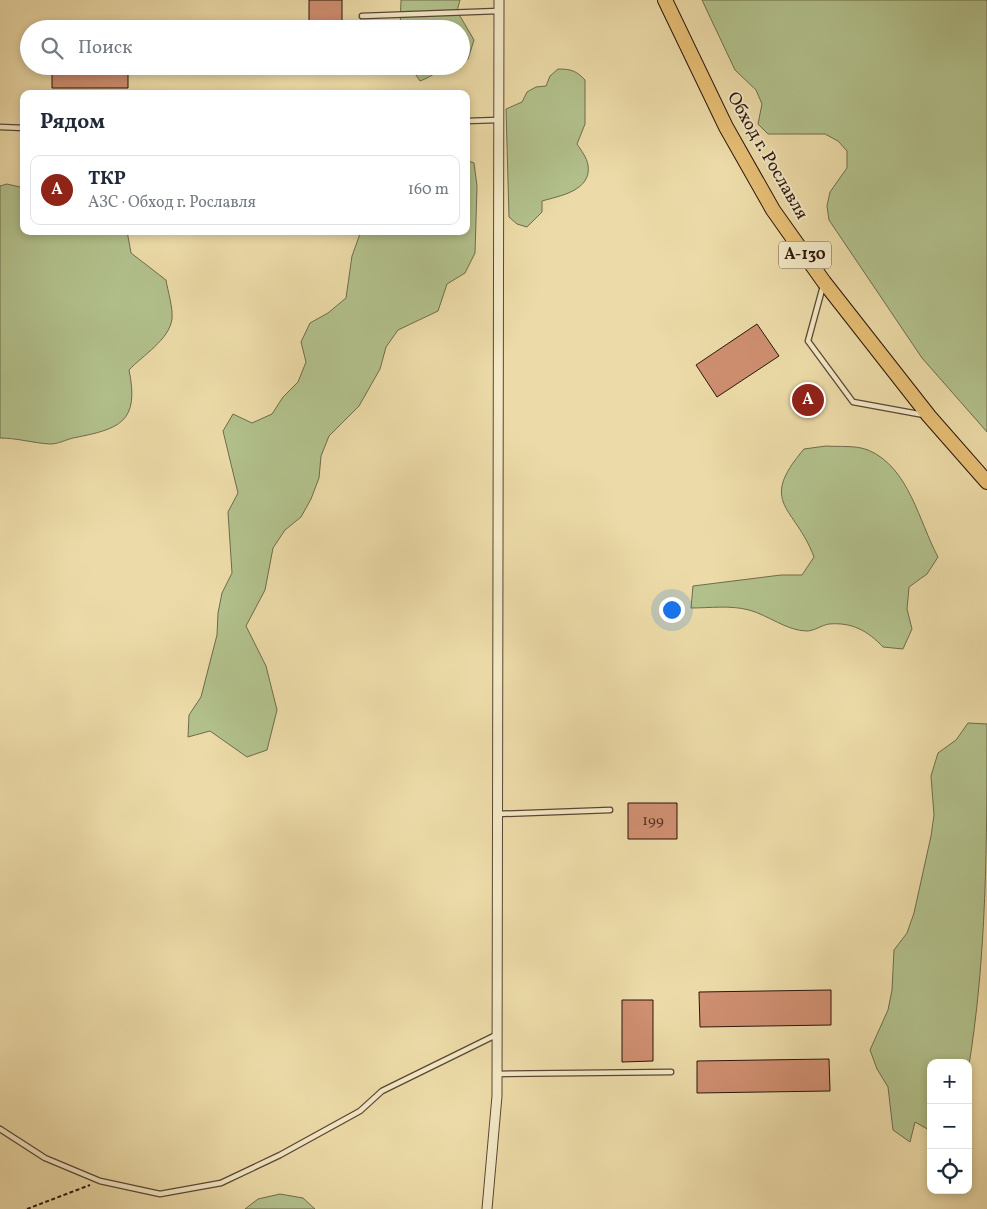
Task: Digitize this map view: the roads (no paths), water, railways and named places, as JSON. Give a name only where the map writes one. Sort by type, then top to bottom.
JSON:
[{"type":"highway","name":"Обход г. Рославля","points":[[665,0],[731,136],[773,210],[824,282],[929,416],[987,482]]},
{"type":"street","points":[[487,1209],[497,1096],[498,0]]},
{"type":"lane","points":[[362,16],[498,11]]},
{"type":"lane","points":[[470,121],[498,120]]},
{"type":"lane","points":[[0,127],[20,128]]},
{"type":"lane","points":[[824,282],[808,341],[853,402],[929,416]]},
{"type":"lane","points":[[498,814],[610,810]]},
{"type":"lane","points":[[0,1129],[45,1158],[100,1182],[160,1194],[221,1183],[280,1156],[360,1111],[382,1091],[496,1035]]},
{"type":"lane","points":[[496,1074],[671,1072]]},
{"type":"place","name":"ТКР","points":[[808,400]]}]
